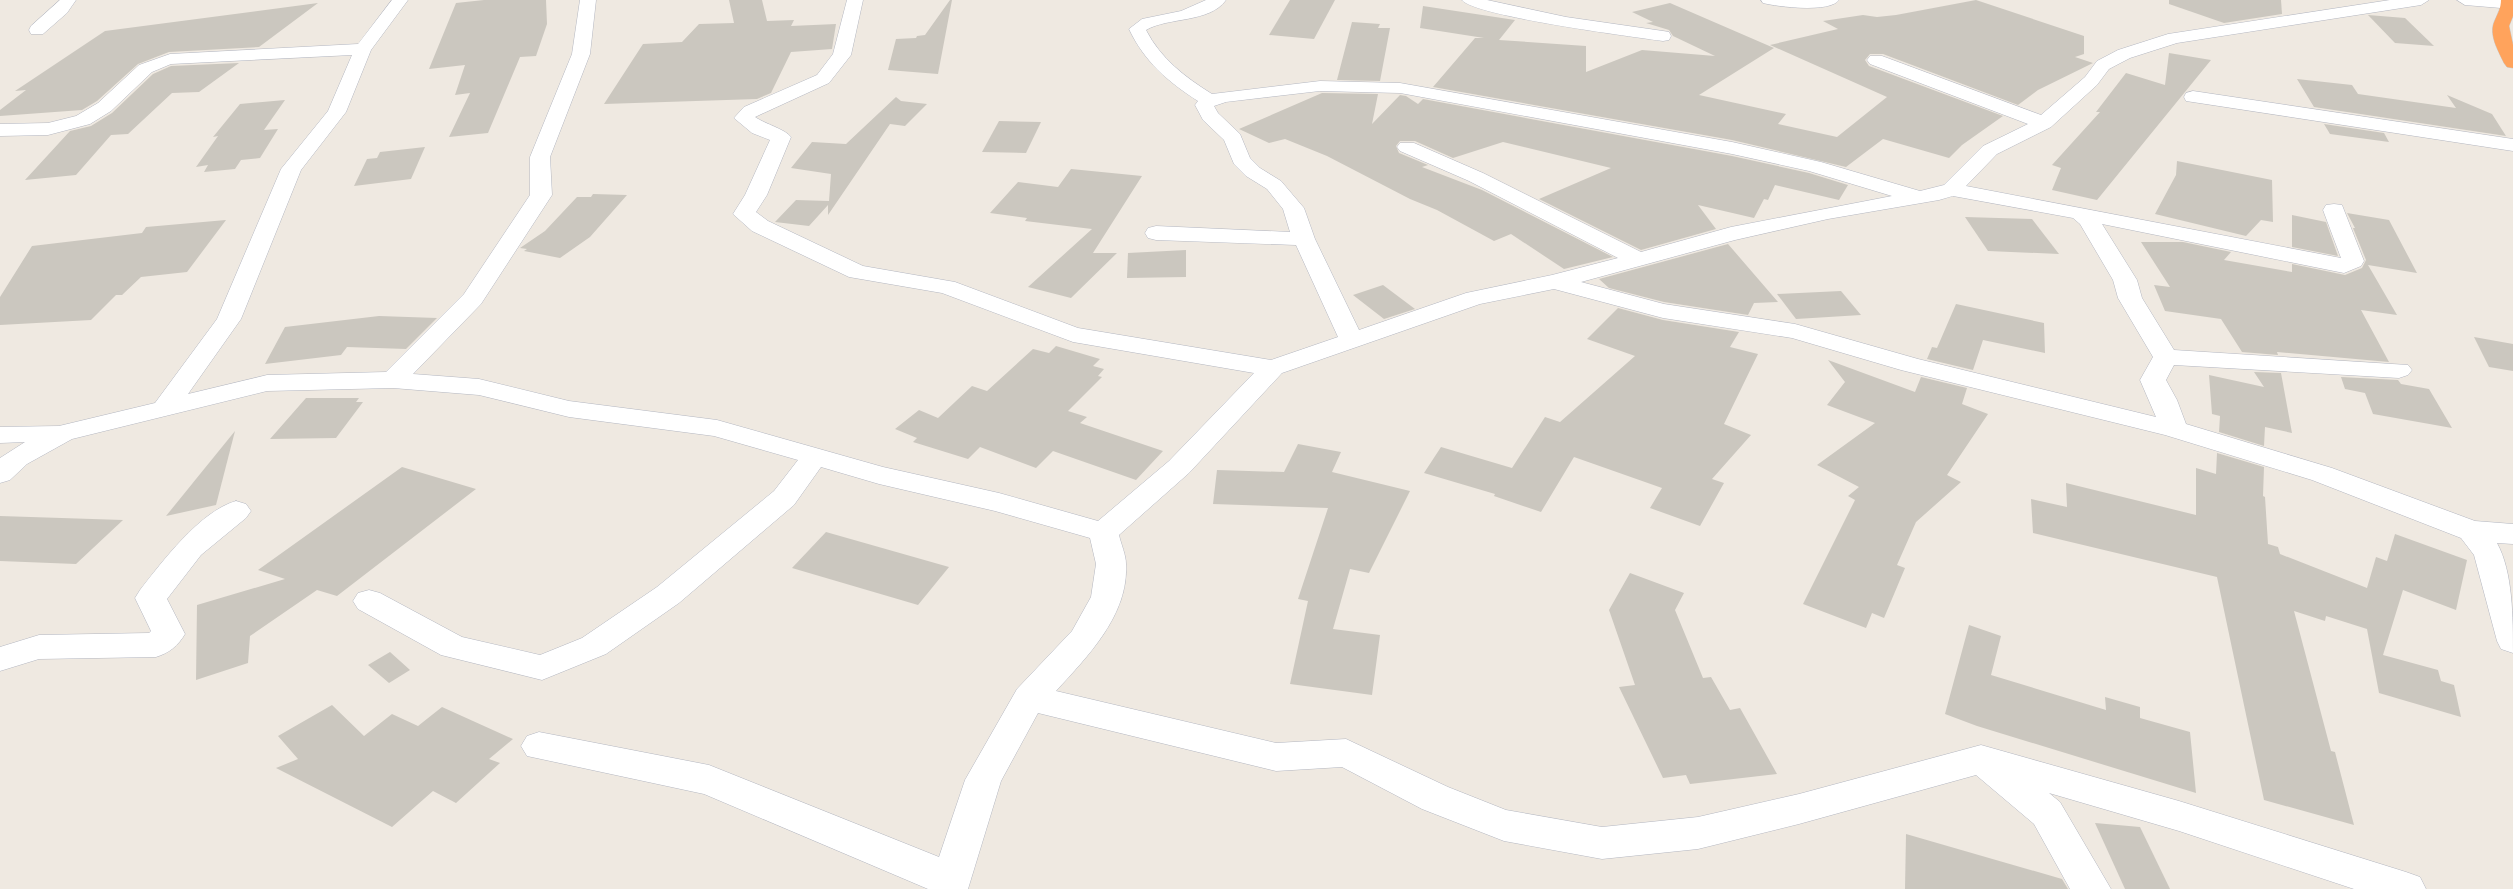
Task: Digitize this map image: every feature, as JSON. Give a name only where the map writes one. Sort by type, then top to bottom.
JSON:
[{"type":"highway","points":[[2509,2],[2501,25],[2503,44],[2513,63]]},
{"type":"street","points":[[37,30],[61,10],[68,0]]},
{"type":"street","points":[[164,408],[229,319],[291,169],[337,112],[363,49],[400,0]]},
{"type":"street","points":[[393,380],[473,299],[542,195],[540,157],[581,54],[588,0]]},
{"type":"street","points":[[855,0],[842,55],[823,79],[751,111],[744,118],[759,129],[781,137],[756,195],[744,214],[760,226],[858,272],[947,287],[1073,335],[1273,368]]},
{"type":"street","points":[[1209,100],[1177,80],[1156,60],[1136,28],[1144,23],[1184,16],[1204,9],[1218,0]]},
{"type":"street","points":[[1470,0],[1504,11],[1547,20],[1663,36]]},
{"type":"street","points":[[1541,0],[1547,20]]},
{"type":"street","points":[[1769,0],[1795,4],[1831,0]]},
{"type":"street","points":[[1104,532],[1179,467],[1273,368],[1474,298],[1554,282],[1731,234],[1916,196],[1939,194],[1950,189],[1990,150],[2044,123],[2091,81],[2103,65],[2132,51],[2174,38],[2421,0]]},
{"type":"street","points":[[2465,0],[2509,2]]},
{"type":"street","points":[[0,130],[61,128],[94,114],[145,68],[156,62],[170,59],[363,49]]},
{"type":"street","points":[[1876,60],[2044,123]]},
{"type":"street","points":[[1352,340],[1304,239],[1293,208],[1274,185],[1241,160],[1233,138],[1210,116],[1204,104],[1209,100],[1226,96],[1320,86],[1400,88],[1732,148],[1814,166],[1916,196]]},
{"type":"street","points":[[2193,97],[2513,146]]},
{"type":"street","points":[[1408,147],[1476,177],[1638,259]]},
{"type":"street","points":[[1950,189],[2344,266],[2353,261],[2334,210]]},
{"type":"street","points":[[2080,213],[2088,220],[2125,280],[2130,298],[2166,357]]},
{"type":"street","points":[[1156,232],[1304,239]]},
{"type":"street","points":[[1554,282],[1663,311],[1795,331],[1910,365],[2174,429],[2322,474],[2472,531],[2513,534]]},
{"type":"street","points":[[2166,357],[2399,370]]},
{"type":"street","points":[[2166,357],[2153,380],[2164,400],[2174,429]]},
{"type":"street","points":[[0,434],[63,433],[267,383],[393,380],[479,387],[569,409],[717,428],[814,458],[999,502],[1104,532]]},
{"type":"street","points":[[0,474],[16,458],[63,433]]},
{"type":"street","points":[[368,601],[453,646],[542,668],[594,646],[668,595],[784,498],[814,458]]},
{"type":"street","points":[[0,659],[39,646],[156,645],[170,634],[151,598],[190,548],[236,510]]},
{"type":"street","points":[[2472,531],[2489,553],[2513,641]]},
{"type":"street","points":[[538,746],[709,780],[949,884],[982,780],[1029,698],[1084,639],[1107,597],[1111,564],[1104,532]]},
{"type":"street","points":[[1029,698],[1276,757],[1346,754],[1435,798],[1504,825],[1602,843],[1698,833],[1799,809],[1981,759],[2179,816],[2406,889]]},
{"type":"street","points":[[1981,759],[2047,813],[2092,889]]},
{"type":"building","points":[[484,0],[546,0],[547,24],[536,56],[520,57],[488,133],[449,137],[470,93],[455,95],[465,65],[429,69],[456,3]]},
{"type":"building","points":[[729,0],[762,0],[767,21],[794,20],[791,26],[836,24],[832,49],[791,52],[771,93],[757,99],[604,104],[643,44],[682,42],[699,24],[734,23]]},
{"type":"building","points":[[950,0],[952,0],[938,74],[888,70],[896,39],[916,38],[917,36],[925,35]]},
{"type":"building","points":[[1290,0],[1335,0],[1314,39],[1269,35]]},
{"type":"building","points":[[1976,0],[2084,36],[2084,54],[2075,57],[2093,63],[2038,90],[2018,105],[1883,54],[1870,54],[1865,60],[1869,66],[2003,116],[1962,145],[1949,158],[1883,139],[1846,167],[1732,140],[1433,87],[1475,38],[1484,38],[1420,28],[1423,6],[1515,20],[1499,40],[1586,46],[1586,72],[1642,50],[1715,56],[1673,36],[1669,30],[1646,23],[1653,22],[1632,12],[1670,3],[1774,48],[1699,95],[1786,114],[1778,124],[1837,137],[1887,97],[1770,45],[1838,29],[1823,21],[1863,15],[1877,17],[1896,15]]},
{"type":"building","points":[[2169,0],[2281,0],[2282,14],[2224,23],[2169,4]]},
{"type":"building","points":[[318,3],[259,47],[169,52],[138,64],[97,101],[82,110],[0,116],[0,110],[26,90],[15,91],[105,31]]},
{"type":"building","points":[[2368,15],[2405,18],[2434,46],[2395,43]]},
{"type":"building","points":[[1352,22],[1380,24],[1378,28],[1390,28],[1380,81],[1337,80]]},
{"type":"building","points":[[2169,53],[2211,60],[2097,200],[2052,190],[2061,168],[2052,165],[2100,112],[2096,112],[2126,73],[2165,85]]},
{"type":"building","points":[[239,63],[199,92],[172,93],[128,134],[111,135],[76,175],[25,180],[70,131],[91,126],[112,113],[153,74],[171,66]]},
{"type":"building","points":[[2297,79],[2352,85],[2358,94],[2456,108],[2447,95],[2492,114],[2506,136],[2314,107]]},
{"type":"building","points":[[1322,93],[1378,94],[1372,124],[1400,95],[1406,96],[1418,104],[1423,99],[1732,156],[1809,173],[1848,185],[1839,200],[1775,185],[1768,200],[1764,199],[1754,218],[1698,205],[1716,229],[1641,250],[1539,199],[1611,168],[1503,142],[1453,158],[1415,141],[1400,141],[1396,146],[1399,153],[1428,165],[1422,167],[1482,190],[1613,257],[1564,269],[1511,234],[1494,241],[1437,210],[1410,199],[1327,156],[1285,139],[1269,143],[1239,129]]},
{"type":"building","points":[[896,97],[901,101],[927,104],[905,126],[890,124],[828,215],[828,205],[809,226],[775,222],[796,200],[829,201],[831,174],[791,168],[812,142],[846,144]]},
{"type":"building","points":[[285,100],[264,130],[278,129],[260,158],[241,160],[235,169],[204,172],[208,165],[196,167],[218,136],[213,137],[240,104]]},
{"type":"building","points":[[999,121],[1041,122],[1026,153],[982,152]]},
{"type":"building","points":[[2324,124],[2384,133],[2389,142],[2330,134]]},
{"type":"building","points":[[425,147],[411,179],[354,186],[367,159],[377,158],[380,152]]},
{"type":"building","points":[[2177,161],[2272,180],[2273,222],[2261,220],[2246,236],[2155,214],[2176,175]]},
{"type":"building","points":[[1071,169],[1142,176],[1093,253],[1117,253],[1071,298],[1028,287],[1092,229],[1025,221],[1027,218],[990,213],[1018,182],[1058,187]]},
{"type":"building","points":[[593,194],[627,195],[590,237],[560,258],[524,251],[527,249],[520,248],[545,231],[577,197],[591,197]]},
{"type":"building","points":[[2347,213],[2389,220],[2417,273],[2368,265],[2397,315],[2361,310],[2389,362],[2277,352],[2278,355],[2242,352],[2221,319],[2165,311],[2154,285],[2170,287],[2141,242],[2183,242],[2231,252],[2224,260],[2292,272],[2292,264],[2345,275],[2362,268],[2366,260],[2353,228],[2355,228]]},
{"type":"building","points":[[2292,215],[2326,222],[2338,256],[2292,247]]},
{"type":"building","points":[[1965,217],[2032,219],[2059,254],[1988,251]]},
{"type":"building","points":[[226,220],[187,272],[141,277],[122,295],[116,295],[91,320],[0,325],[0,297],[32,246],[142,233],[146,227]]},
{"type":"building","points":[[1728,244],[1778,302],[1754,303],[1748,315],[1664,302],[1609,288],[1599,279]]},
{"type":"building","points":[[1186,250],[1186,277],[1127,278],[1128,253]]},
{"type":"building","points":[[1383,285],[1415,309],[1384,319],[1353,295]]},
{"type":"building","points":[[1841,291],[1861,315],[1796,319],[1777,294]]},
{"type":"building","points":[[1956,304],[2044,323],[2045,353],[1983,340],[1973,370],[1927,359],[1932,347],[1937,348]]},
{"type":"building","points":[[1618,308],[1663,320],[1739,332],[1730,347],[1758,354],[1724,424],[1751,435],[1712,479],[1724,483],[1700,526],[1650,508],[1662,488],[1574,457],[1541,512],[1494,496],[1495,494],[1424,473],[1441,447],[1512,468],[1545,417],[1560,422],[1635,356],[1587,339]]},
{"type":"building","points":[[379,316],[437,318],[406,349],[347,347],[341,355],[265,364],[285,327]]},
{"type":"building","points":[[2474,337],[2513,344],[2513,371],[2489,367]]},
{"type":"building","points":[[1056,346],[1100,359],[1093,366],[1104,369],[1098,376],[1102,377],[1068,411],[1087,417],[1080,423],[1163,451],[1136,480],[1053,451],[1036,468],[980,447],[968,459],[913,442],[917,438],[895,429],[919,410],[938,418],[972,386],[987,391],[1033,349],[1049,353]]},
{"type":"building","points":[[1828,360],[1915,392],[1921,377],[1967,388],[1962,404],[1988,414],[1947,475],[1961,482],[1916,522],[1897,565],[1905,568],[1884,618],[1872,613],[1866,628],[1803,604],[1855,500],[1848,496],[1859,487],[1817,465],[1875,423],[1827,405],[1845,382]]},
{"type":"building","points":[[2254,372],[2281,373],[2292,433],[2265,427],[2264,446],[2219,432],[2220,416],[2212,414],[2209,375],[2264,387]]},
{"type":"building","points":[[2341,377],[2398,380],[2401,384],[2429,389],[2452,428],[2373,414],[2365,393],[2345,389]]},
{"type":"building","points":[[306,398],[359,398],[356,402],[363,402],[336,438],[270,439]]},
{"type":"building","points":[[235,431],[216,505],[166,516]]},
{"type":"building","points":[[1298,444],[1341,452],[1332,472],[1410,491],[1369,573],[1350,569],[1333,629],[1380,635],[1372,695],[1290,684],[1308,601],[1298,599],[1328,508],[1213,504],[1217,470],[1284,472]]},
{"type":"building","points":[[2217,453],[2264,467],[2263,496],[2265,497],[2268,544],[2278,547],[2280,554],[2367,588],[2376,557],[2387,561],[2395,534],[2467,560],[2456,610],[2403,590],[2383,655],[2438,670],[2441,681],[2454,685],[2461,717],[2379,693],[2367,629],[2326,616],[2325,621],[2294,611],[2331,751],[2335,752],[2354,825],[2264,800],[2217,577],[2033,533],[2031,499],[2067,507],[2066,483],[2196,515],[2196,468],[2216,474]]},
{"type":"building","points":[[402,467],[476,489],[337,596],[317,590],[250,636],[248,663],[196,680],[197,605],[285,579],[258,570]]},
{"type":"building","points":[[0,516],[123,520],[76,564],[0,561]]},
{"type":"building","points":[[826,532],[949,567],[918,605],[792,568]]},
{"type":"building","points":[[1630,573],[1684,593],[1675,610],[1703,678],[1711,677],[1730,710],[1740,708],[1777,774],[1690,784],[1686,775],[1663,778],[1619,687],[1635,685],[1609,610]]},
{"type":"building","points":[[1969,625],[2001,636],[1991,675],[2106,710],[2105,697],[2140,707],[2140,718],[2190,732],[2196,793],[1977,726],[1945,714]]},
{"type":"building","points":[[390,652],[410,670],[389,683],[368,665]]},
{"type":"building","points":[[332,705],[364,736],[392,714],[418,726],[442,707],[513,739],[489,759],[500,763],[456,803],[433,791],[392,827],[276,768],[298,759],[278,736]]},
{"type":"building","points":[[2095,823],[2140,827],[2170,889],[2125,889]]},
{"type":"building","points":[[1906,834],[2062,879],[2068,889],[1905,889]]}]
